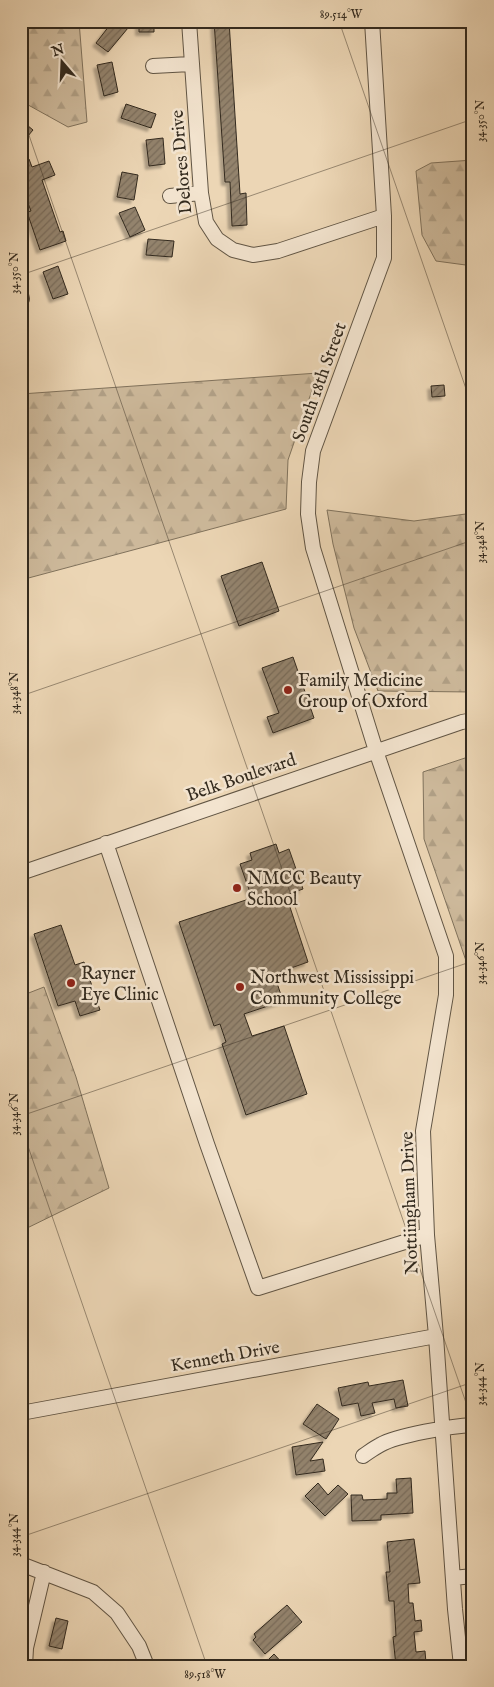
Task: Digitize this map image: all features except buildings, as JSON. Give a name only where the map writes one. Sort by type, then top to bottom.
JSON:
[{"type":"street","name":"Delores Drive","points":[[189,21],[201,193],[206,222],[217,239],[233,250],[253,255],[278,251],[384,216]]},
{"type":"street","name":"South 18th Street","points":[[372,21],[384,216],[384,258],[313,451],[308,490],[313,548],[376,750]]},
{"type":"street","points":[[153,66],[192,64]]},
{"type":"street","points":[[170,196],[201,193]]},
{"type":"street","name":"Belk Boulevard","points":[[21,873],[376,750],[473,720]]},
{"type":"street","name":"Nottiingham Drive","points":[[376,750],[446,956],[446,994],[423,1131],[427,1235],[461,1666]]},
{"type":"street","points":[[106,843],[258,1288],[427,1235]]},
{"type":"street","name":"Kenneth Drive","points":[[21,1413],[436,1336]]},
{"type":"street","points":[[364,1456],[381,1444],[442,1429],[473,1424]]},
{"type":"street","points":[[21,1564],[94,1592],[117,1613],[140,1646],[147,1666]]},
{"type":"street","points":[[25,1666],[26,1648],[44,1572]]},
{"type":"street","points":[[453,1578],[473,1576]]},
{"type":"green space","points":[[21,21],[79,21],[87,122],[68,127],[21,101]]},
{"type":"green space","points":[[473,160],[473,266],[436,261],[422,235],[416,171],[431,163]]},
{"type":"green space","points":[[318,373],[288,460],[286,509],[21,580],[21,394]]},
{"type":"green space","points":[[327,510],[414,521],[473,513],[473,692],[378,691],[354,628],[333,544]]},
{"type":"green space","points":[[473,756],[473,981],[424,839],[423,772]]},
{"type":"green space","points":[[44,987],[76,1077],[109,1188],[21,1231],[21,996]]},
{"type":"place","name":"Family Medicine Group of Oxford","points":[[288,690]]},
{"type":"place","name":"NMCC Beauty School","points":[[237,888]]},
{"type":"place","name":"Rayner Eye Clinic","points":[[71,983]]},
{"type":"place","name":"Northwest Mississippi Community College","points":[[240,987]]}]
